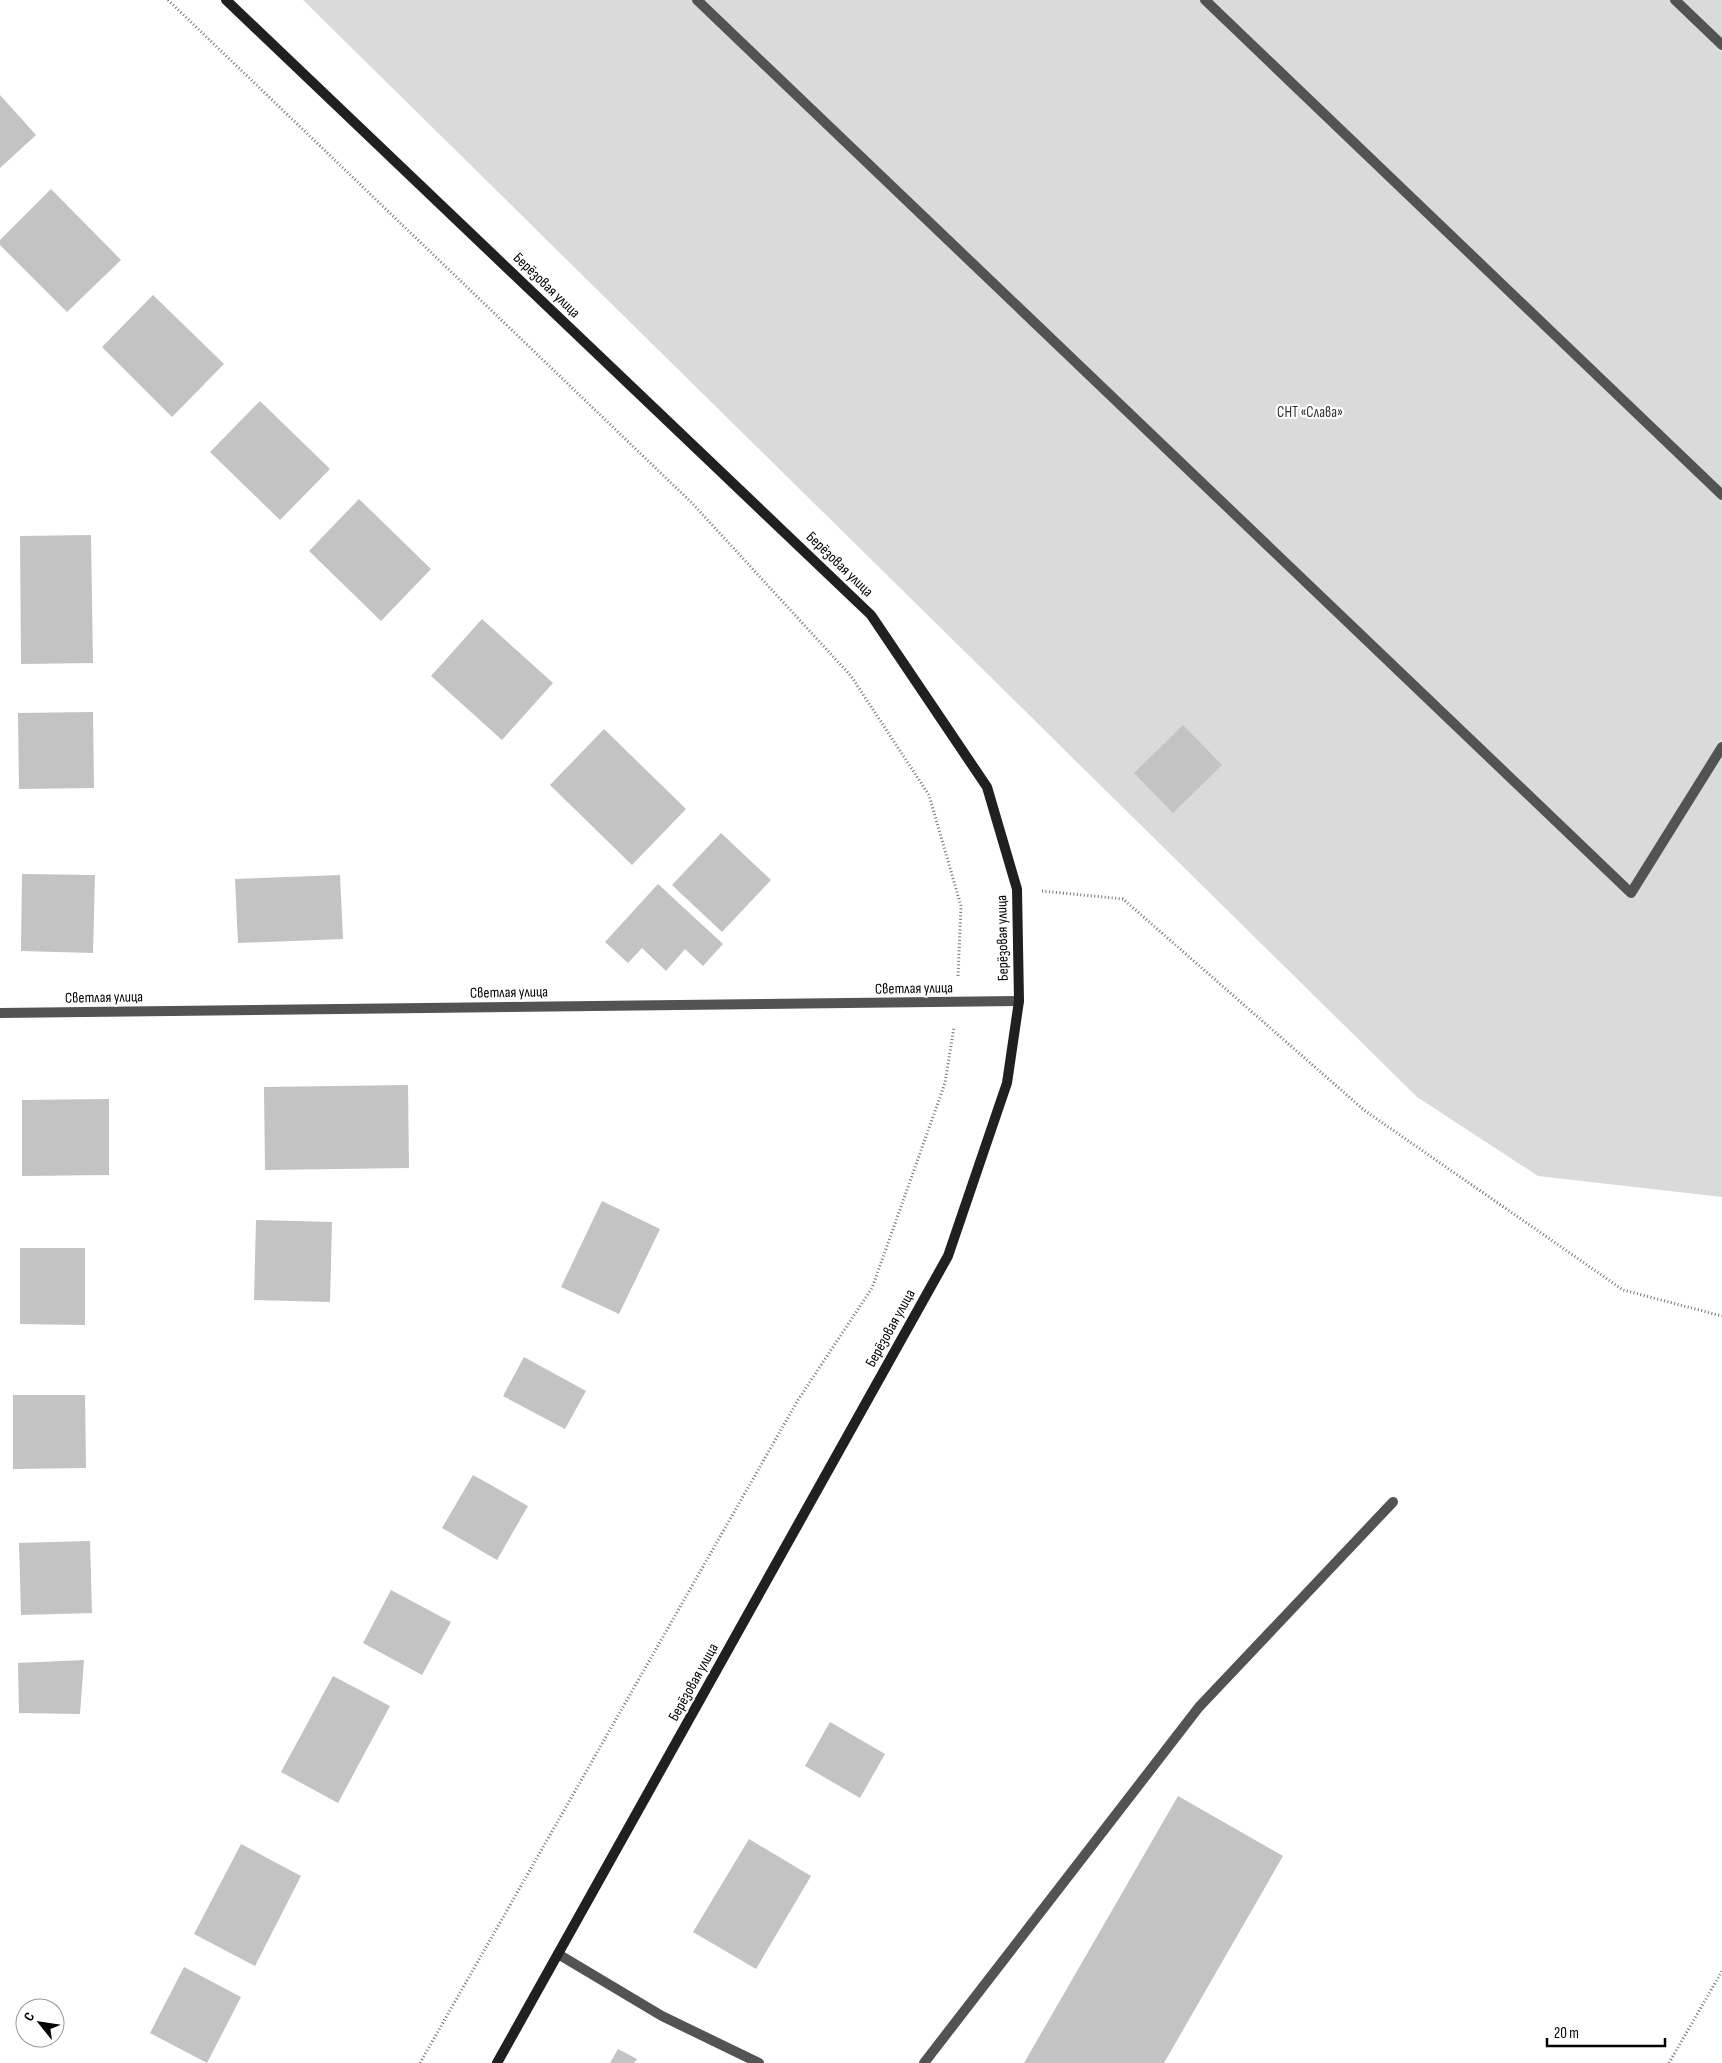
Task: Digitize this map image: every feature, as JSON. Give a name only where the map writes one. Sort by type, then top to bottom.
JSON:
[{"type":"main road","name":"Берёзовая улица","points":[[226,0],[871,615],[987,786],[1017,889],[1019,1001],[1007,1083],[948,1256],[497,2063]]},
{"type":"street","points":[[697,0],[1631,893],[1722,747]]},
{"type":"street","points":[[1205,0],[1722,494]]},
{"type":"street","points":[[1675,0],[1722,44]]},
{"type":"street","name":"Светлая улица","points":[[0,1013],[1019,1001]]},
{"type":"street","points":[[924,2063],[1199,1707],[1393,1502]]},
{"type":"street","points":[[558,1954],[662,2016],[759,2063]]},
{"type":"path","points":[[1017,889],[1123,899],[1364,1110],[1623,1290],[1722,1316]]},
{"type":"path","points":[[1669,2063],[1722,1971]]},
{"type":"green space","name":"СНТ «Слава»","points":[[303,0],[1722,0],[1722,1197],[1538,1176],[1417,1097]]},
{"type":"building","points":[[0,95],[36,135],[0,168]]},
{"type":"building","points":[[51,189],[121,260],[67,312],[0,245],[0,240]]},
{"type":"building","points":[[153,295],[224,364],[172,417],[102,347]]},
{"type":"building","points":[[260,401],[330,469],[280,520],[210,452]]},
{"type":"building","points":[[359,499],[431,569],[381,621],[309,551]]},
{"type":"building","points":[[91,535],[93,663],[21,664],[20,536]]},
{"type":"building","points":[[482,619],[553,683],[502,740],[431,676]]},
{"type":"building","points":[[93,712],[94,788],[19,789],[18,713]]},
{"type":"building","points":[[1183,725],[1222,765],[1173,813],[1134,773]]},
{"type":"building","points":[[604,729],[686,809],[632,865],[550,785]]},
{"type":"building","points":[[721,833],[771,880],[722,932],[672,885]]},
{"type":"building","points":[[22,874],[95,875],[93,953],[21,951]]},
{"type":"building","points":[[340,875],[343,939],[238,943],[235,879]]},
{"type":"building","points":[[658,884],[723,944],[703,966],[685,949],[666,971],[642,948],[628,963],[605,942]]},
{"type":"building","points":[[408,1085],[409,1168],[265,1170],[264,1087]]},
{"type":"building","points":[[109,1099],[109,1175],[22,1176],[22,1100]]},
{"type":"building","points":[[602,1201],[660,1229],[619,1314],[561,1287]]},
{"type":"building","points":[[256,1220],[332,1222],[330,1302],[254,1300]]},
{"type":"building","points":[[20,1248],[85,1248],[85,1325],[20,1324]]},
{"type":"building","points":[[524,1357],[586,1391],[565,1429],[503,1396]]},
{"type":"building","points":[[13,1395],[85,1395],[86,1468],[13,1469]]},
{"type":"building","points":[[473,1475],[528,1506],[497,1560],[442,1528]]},
{"type":"building","points":[[90,1541],[92,1613],[21,1615],[19,1543]]},
{"type":"building","points":[[391,1590],[451,1622],[422,1675],[363,1643]]},
{"type":"building","points":[[84,1660],[80,1714],[19,1713],[18,1663]]},
{"type":"building","points":[[333,1676],[390,1706],[338,1803],[281,1772]]},
{"type":"building","points":[[830,1722],[885,1754],[860,1798],[805,1766]]},
{"type":"building","points":[[1178,1796],[1283,1856],[1164,2063],[1024,2063]]},
{"type":"building","points":[[749,1839],[811,1876],[756,1969],[693,1932]]},
{"type":"building","points":[[241,1844],[301,1876],[255,1966],[194,1934]]},
{"type":"building","points":[[184,1967],[241,1997],[207,2063],[150,2033]]},
{"type":"building","points":[[618,2049],[637,2059],[634,2063],[610,2063]]}]
